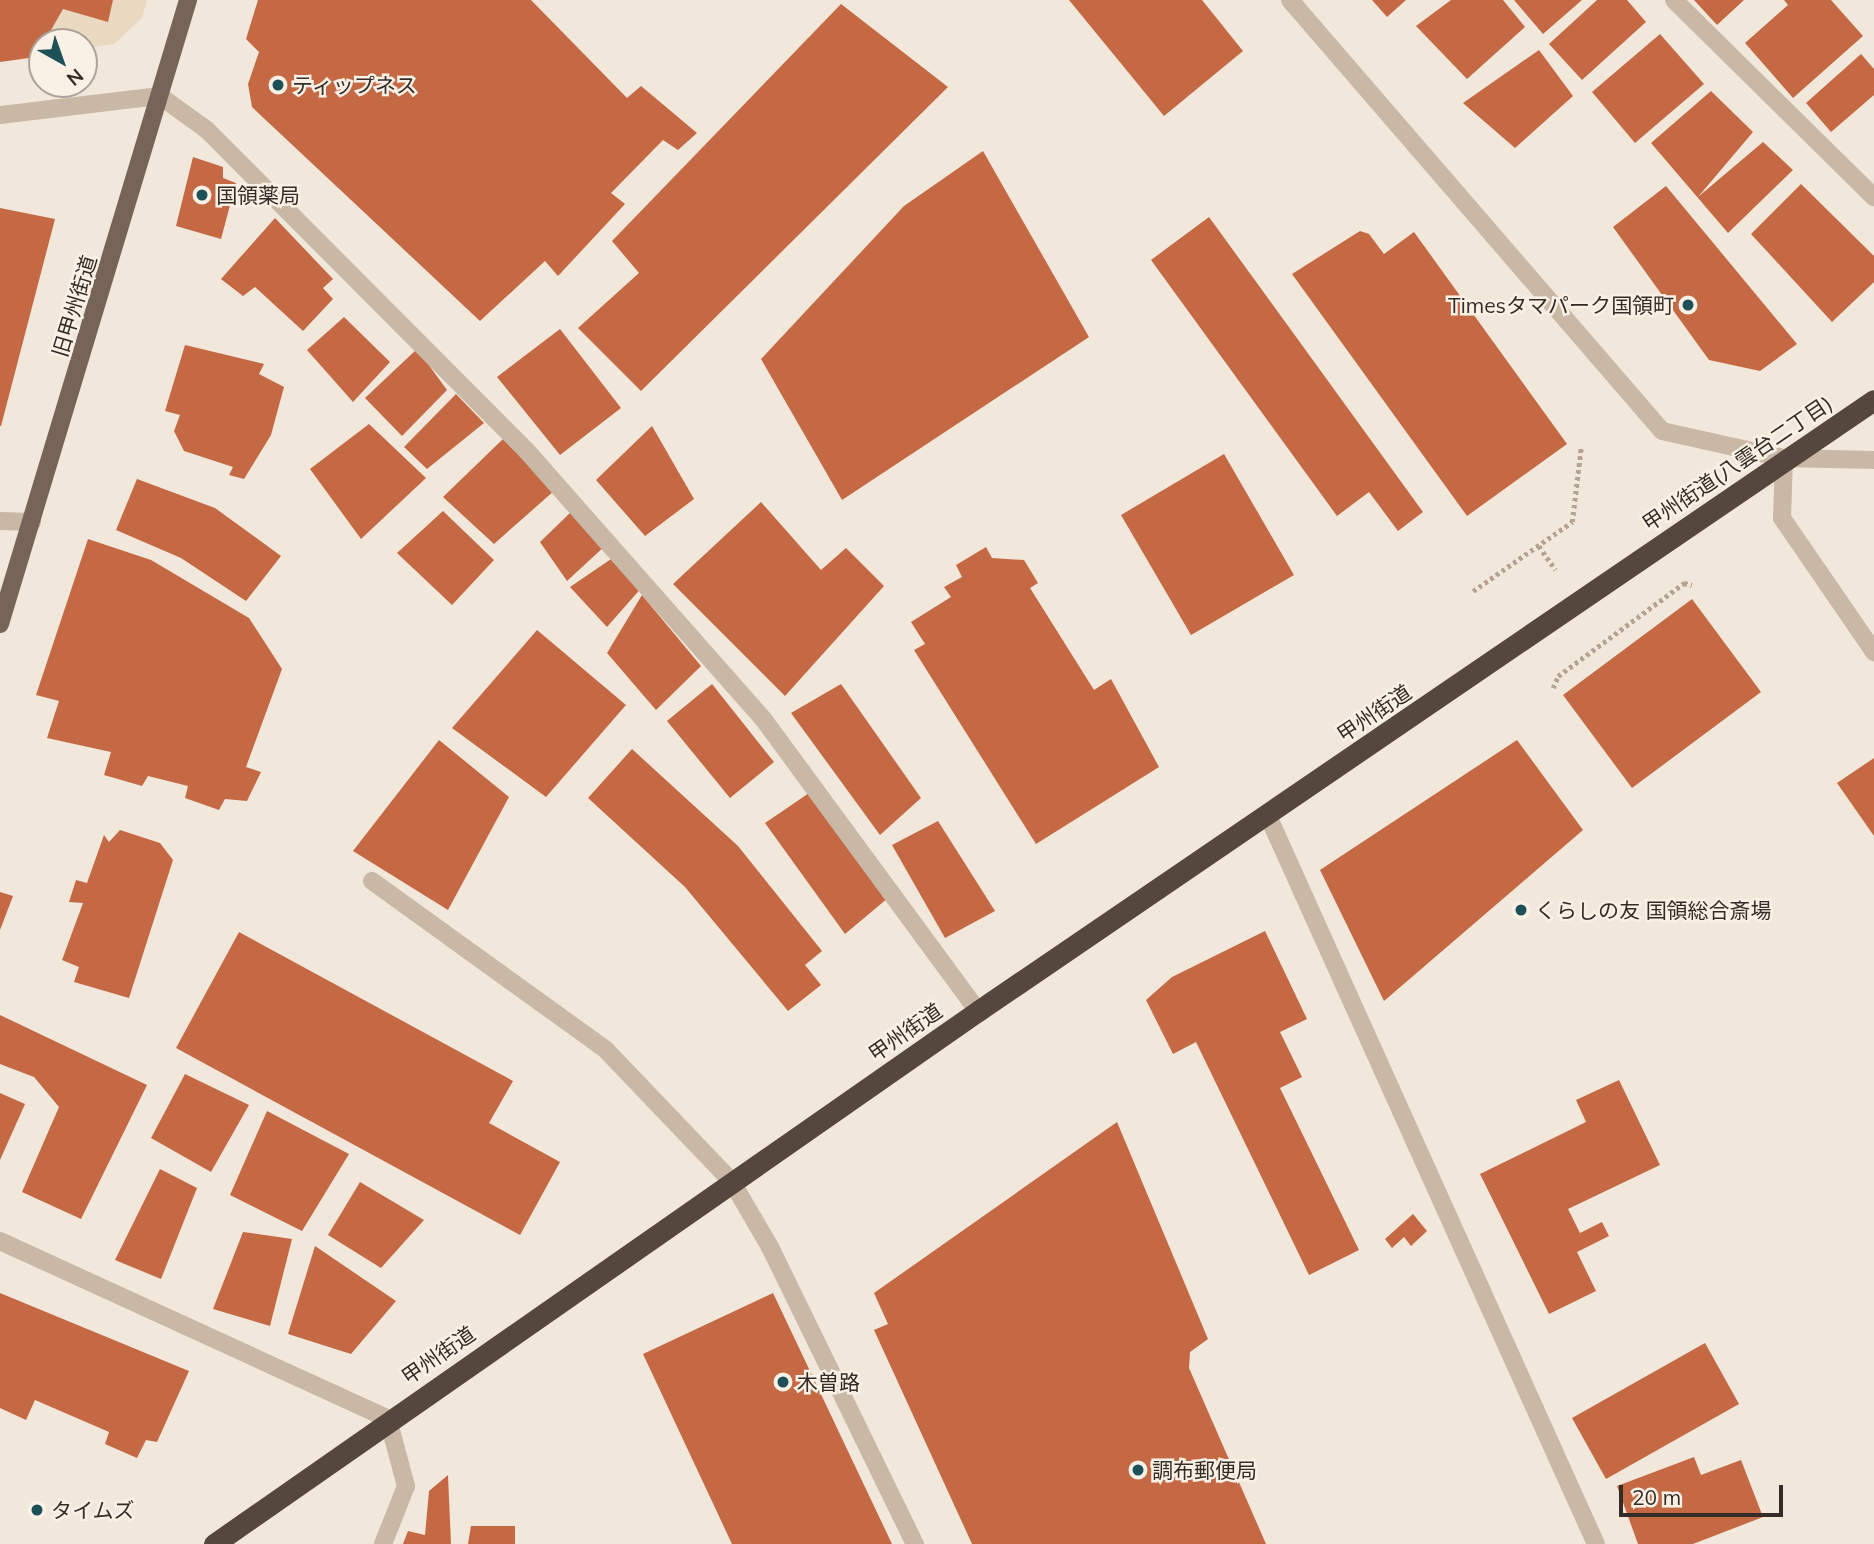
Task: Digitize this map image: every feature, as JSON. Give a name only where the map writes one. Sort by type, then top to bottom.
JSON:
[{"type":"highway","name":"甲州街道(八雲台二丁目)","points":[[1628,568],[1784,458],[1874,400]]},
{"type":"highway","name":"甲州街道","points":[[214,1544],[388,1419],[978,1011],[1268,816],[1628,568]]},
{"type":"main road","name":"旧甲州街道","points":[[0,624],[188,0]]},
{"type":"street","points":[[1290,0],[1662,431],[1784,458],[1874,460]]},
{"type":"street","points":[[1674,0],[1874,197]]},
{"type":"street","points":[[0,115],[160,96],[206,130],[536,461],[764,720],[978,1011]]},
{"type":"street","points":[[1784,458],[1782,518],[1874,652]]},
{"type":"street","points":[[0,521],[32,522]]},
{"type":"street","points":[[1268,816],[1597,1544]]},
{"type":"street","points":[[373,881],[606,1050],[732,1182],[770,1247],[915,1544]]},
{"type":"street","points":[[0,1241],[388,1419],[405,1486],[383,1544]]},
{"type":"path","points":[[1473,591],[1572,522],[1581,448]]},
{"type":"path","points":[[1553,688],[1558,676],[1684,583],[1692,585]]},
{"type":"shaded area","points":[[113,0],[147,0],[142,18],[114,44],[98,47],[98,28],[53,28],[63,9],[107,21]]},
{"type":"building","points":[[0,0],[113,0],[108,22],[63,9],[52,28],[28,28],[28,58],[0,62]]},
{"type":"building","points":[[258,0],[531,0],[627,98],[641,86],[697,133],[678,150],[663,140],[611,193],[625,204],[558,276],[545,261],[480,321],[252,107],[248,84],[259,52],[246,39]]},
{"type":"building","points":[[1069,0],[1202,0],[1243,51],[1164,116]]},
{"type":"building","points":[[1372,0],[1406,0],[1387,17]]},
{"type":"building","points":[[1451,0],[1503,0],[1525,27],[1467,79],[1416,26]]},
{"type":"building","points":[[1514,0],[1582,0],[1543,34]]},
{"type":"building","points":[[1597,0],[1627,0],[1646,22],[1582,80],[1549,44]]},
{"type":"building","points":[[1694,0],[1744,0],[1717,25]]},
{"type":"building","points":[[1784,0],[1831,0],[1863,36],[1793,98],[1745,43],[1788,5]]},
{"type":"building","points":[[841,4],[948,87],[641,391],[578,328],[639,273],[612,241]]},
{"type":"building","points":[[1660,34],[1704,84],[1635,143],[1592,92]]},
{"type":"building","points":[[1539,50],[1573,96],[1515,148],[1463,103]]},
{"type":"building","points":[[1861,54],[1874,69],[1874,95],[1831,132],[1806,103]]},
{"type":"building","points":[[1711,91],[1753,132],[1698,197],[1763,142],[1793,170],[1728,233],[1651,143]]},
{"type":"building","points":[[983,151],[1089,337],[842,500],[761,359],[904,206]]},
{"type":"building","points":[[193,157],[223,167],[223,178],[236,183],[221,239],[176,226]]},
{"type":"building","points":[[1801,184],[1874,256],[1874,282],[1832,322],[1751,234]]},
{"type":"building","points":[[1666,186],[1797,344],[1760,371],[1709,360],[1613,227]]},
{"type":"building","points":[[0,208],[55,219],[1,426],[0,426]]},
{"type":"building","points":[[1209,217],[1423,512],[1398,531],[1369,492],[1337,516],[1151,260]]},
{"type":"building","points":[[275,218],[333,279],[323,288],[333,299],[303,331],[255,287],[243,296],[221,279]]},
{"type":"building","points":[[1360,231],[1369,234],[1384,254],[1414,232],[1567,444],[1467,516],[1292,274]]},
{"type":"building","points":[[344,317],[390,362],[353,402],[307,350]]},
{"type":"building","points":[[560,329],[621,408],[560,455],[497,377]]},
{"type":"building","points":[[185,345],[264,364],[259,374],[284,387],[271,435],[244,479],[229,475],[233,467],[184,451],[174,431],[180,415],[165,411]]},
{"type":"building","points":[[417,349],[447,390],[402,436],[365,398]]},
{"type":"building","points":[[456,394],[484,423],[427,469],[404,447]]},
{"type":"building","points":[[369,424],[426,478],[361,539],[310,469]]},
{"type":"building","points":[[652,426],[694,499],[645,536],[596,480]]},
{"type":"building","points":[[503,439],[555,490],[494,544],[443,497]]},
{"type":"building","points":[[1224,454],[1294,575],[1191,635],[1121,515]]},
{"type":"building","points":[[137,479],[215,508],[281,556],[246,601],[181,558],[116,530]]},
{"type":"building","points":[[761,502],[821,570],[846,548],[884,586],[785,696],[673,584]]},
{"type":"building","points":[[443,511],[494,560],[452,605],[397,553]]},
{"type":"building","points":[[571,512],[606,545],[567,581],[540,542]]},
{"type":"building","points":[[88,539],[151,560],[249,618],[282,669],[246,767],[261,772],[247,801],[225,799],[219,810],[185,798],[188,786],[148,776],[142,786],[104,775],[111,752],[47,738],[59,701],[36,695]]},
{"type":"building","points":[[986,547],[992,558],[1024,560],[1038,583],[1030,588],[1094,690],[1111,679],[1159,767],[1036,844],[914,650],[925,644],[911,622],[951,597],[944,587],[962,577],[956,565]]},
{"type":"building","points":[[614,557],[643,586],[607,627],[570,587]]},
{"type":"building","points":[[642,595],[701,666],[656,710],[607,653]]},
{"type":"building","points":[[1692,599],[1761,692],[1632,788],[1563,695]]},
{"type":"building","points":[[537,630],[626,705],[546,797],[452,728]]},
{"type":"building","points":[[712,684],[774,762],[730,798],[667,721]]},
{"type":"building","points":[[841,684],[921,798],[880,835],[791,713]]},
{"type":"building","points":[[439,740],[509,797],[448,910],[353,851]]},
{"type":"building","points":[[1517,740],[1583,830],[1384,1001],[1320,870]]},
{"type":"building","points":[[632,749],[738,846],[822,951],[805,965],[821,985],[788,1011],[685,887],[588,798]]},
{"type":"building","points":[[1874,758],[1874,836],[1837,783]]},
{"type":"building","points":[[812,791],[888,898],[845,934],[765,823]]},
{"type":"building","points":[[938,821],[995,911],[945,938],[892,845]]},
{"type":"building","points":[[120,830],[160,843],[173,860],[129,998],[74,982],[79,967],[62,960],[83,903],[69,902],[76,880],[87,883],[104,835],[109,842]]},
{"type":"building","points":[[0,892],[13,896],[0,930]]},
{"type":"building","points":[[1265,931],[1307,1019],[1280,1032],[1302,1077],[1280,1088],[1359,1250],[1309,1275],[1196,1042],[1173,1054],[1146,1000],[1172,977]]},
{"type":"building","points":[[239,932],[513,1081],[489,1123],[560,1162],[520,1235],[176,1048]]},
{"type":"building","points":[[0,1015],[147,1085],[81,1219],[22,1192],[59,1107],[34,1077],[0,1064]]},
{"type":"building","points":[[185,1074],[249,1105],[211,1172],[151,1138]]},
{"type":"building","points":[[1619,1080],[1660,1165],[1568,1209],[1580,1233],[1602,1222],[1609,1236],[1577,1252],[1596,1291],[1549,1314],[1480,1174],[1586,1122],[1576,1100]]},
{"type":"building","points":[[0,1093],[25,1104],[0,1160]]},
{"type":"building","points":[[267,1111],[349,1154],[302,1231],[230,1195]]},
{"type":"building","points":[[1117,1122],[1208,1339],[1190,1352],[1189,1368],[1266,1544],[972,1544],[874,1330],[888,1324],[874,1293]]},
{"type":"building","points":[[160,1169],[197,1188],[161,1279],[115,1260]]},
{"type":"building","points":[[360,1182],[424,1220],[381,1268],[328,1235]]},
{"type":"building","points":[[1413,1214],[1427,1231],[1411,1246],[1404,1237],[1392,1248],[1385,1239]]},
{"type":"building","points":[[243,1232],[292,1239],[270,1326],[213,1309]]},
{"type":"building","points":[[315,1246],[396,1301],[351,1354],[288,1334]]},
{"type":"building","points":[[0,1293],[189,1371],[157,1442],[146,1440],[137,1458],[105,1444],[109,1432],[35,1400],[26,1420],[0,1408]]},
{"type":"building","points":[[773,1293],[892,1544],[732,1544],[643,1354]]},
{"type":"building","points":[[1705,1343],[1739,1404],[1606,1479],[1572,1418]]},
{"type":"building","points":[[1694,1457],[1701,1475],[1741,1460],[1763,1517],[1693,1544],[1638,1544],[1617,1486]]},
{"type":"building","points":[[448,1475],[451,1544],[403,1544],[408,1531],[425,1535],[429,1491]]},
{"type":"building","points":[[471,1526],[515,1526],[515,1544],[468,1544]]},
{"type":"place","name":"ティップネス","points":[[278,85]]},
{"type":"place","name":"国領薬局","points":[[202,195]]},
{"type":"place","name":"Timesタマパーク国領町","points":[[1688,305]]},
{"type":"place","name":"くらしの友 国領総合斎場","points":[[1521,910]]},
{"type":"place","name":"木曽路","points":[[783,1382]]},
{"type":"place","name":"調布郵便局","points":[[1138,1470]]},
{"type":"place","name":"タイムズ","points":[[37,1510]]}]
